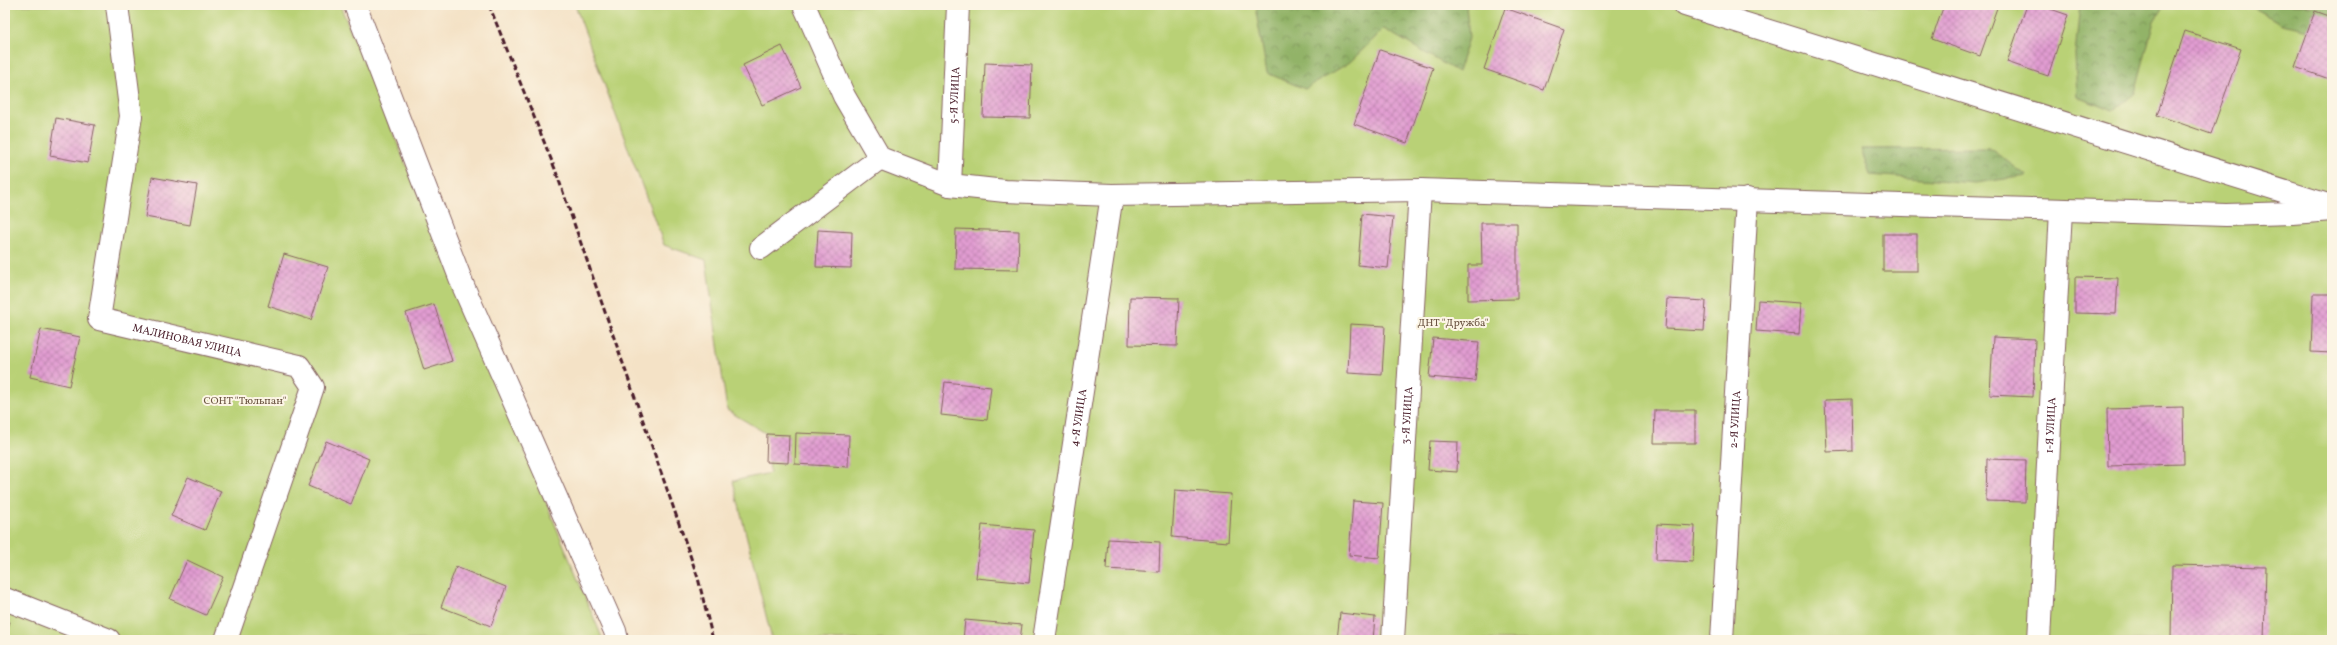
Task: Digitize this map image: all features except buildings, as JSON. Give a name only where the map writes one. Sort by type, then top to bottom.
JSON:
[{"type":"street","name":"МАЛИНОВАЯ УЛИЦА","points":[[117,5],[131,116],[99,319],[299,366],[313,387],[226,640]]},
{"type":"street","points":[[355,5],[464,288],[615,631],[617,640]]},
{"type":"street","points":[[804,5],[844,96],[880,158],[950,185],[1006,191],[1112,195],[1420,190],[2226,215],[2292,214],[2332,210]]},
{"type":"street","name":"5-Я УЛИЦА","points":[[950,185],[958,5]]},
{"type":"street","points":[[1685,5],[2332,206]]},
{"type":"street","points":[[761,248],[880,158]]},
{"type":"street","name":"3-Я УЛИЦА","points":[[1393,640],[1420,190]]},
{"type":"street","name":"4-Я УЛИЦА","points":[[1044,640],[1112,195]]},
{"type":"street","name":"2-Я УЛИЦА","points":[[1722,640],[1747,199]]},
{"type":"street","name":"1-Я УЛИЦА","points":[[2039,640],[2060,210]]},
{"type":"street","points":[[5,599],[109,640]]},
{"type":"green space","name":"СОНТ \"Тюльпан\"","points":[[5,5],[340,5],[603,640],[5,640]]},
{"type":"green space","name":"ДНТ \"Дружба\"","points":[[575,5],[2332,5],[2332,640],[772,640],[733,481],[770,473],[767,434],[727,410],[706,260],[664,245]]},
{"type":"green space","points":[[1259,5],[1466,5],[1469,38],[1458,72],[1384,29],[1350,62],[1305,89],[1267,73],[1256,12]]},
{"type":"green space","points":[[2080,5],[2164,5],[2154,21],[2135,93],[2113,111],[2077,97],[2075,54]]},
{"type":"green space","points":[[2248,5],[2332,5],[2332,35],[2282,24]]},
{"type":"green space","points":[[1989,148],[2027,176],[1975,183],[1870,175],[1861,149]]},
{"type":"railway","points":[[489,5],[555,169],[698,578],[713,640]]}]
